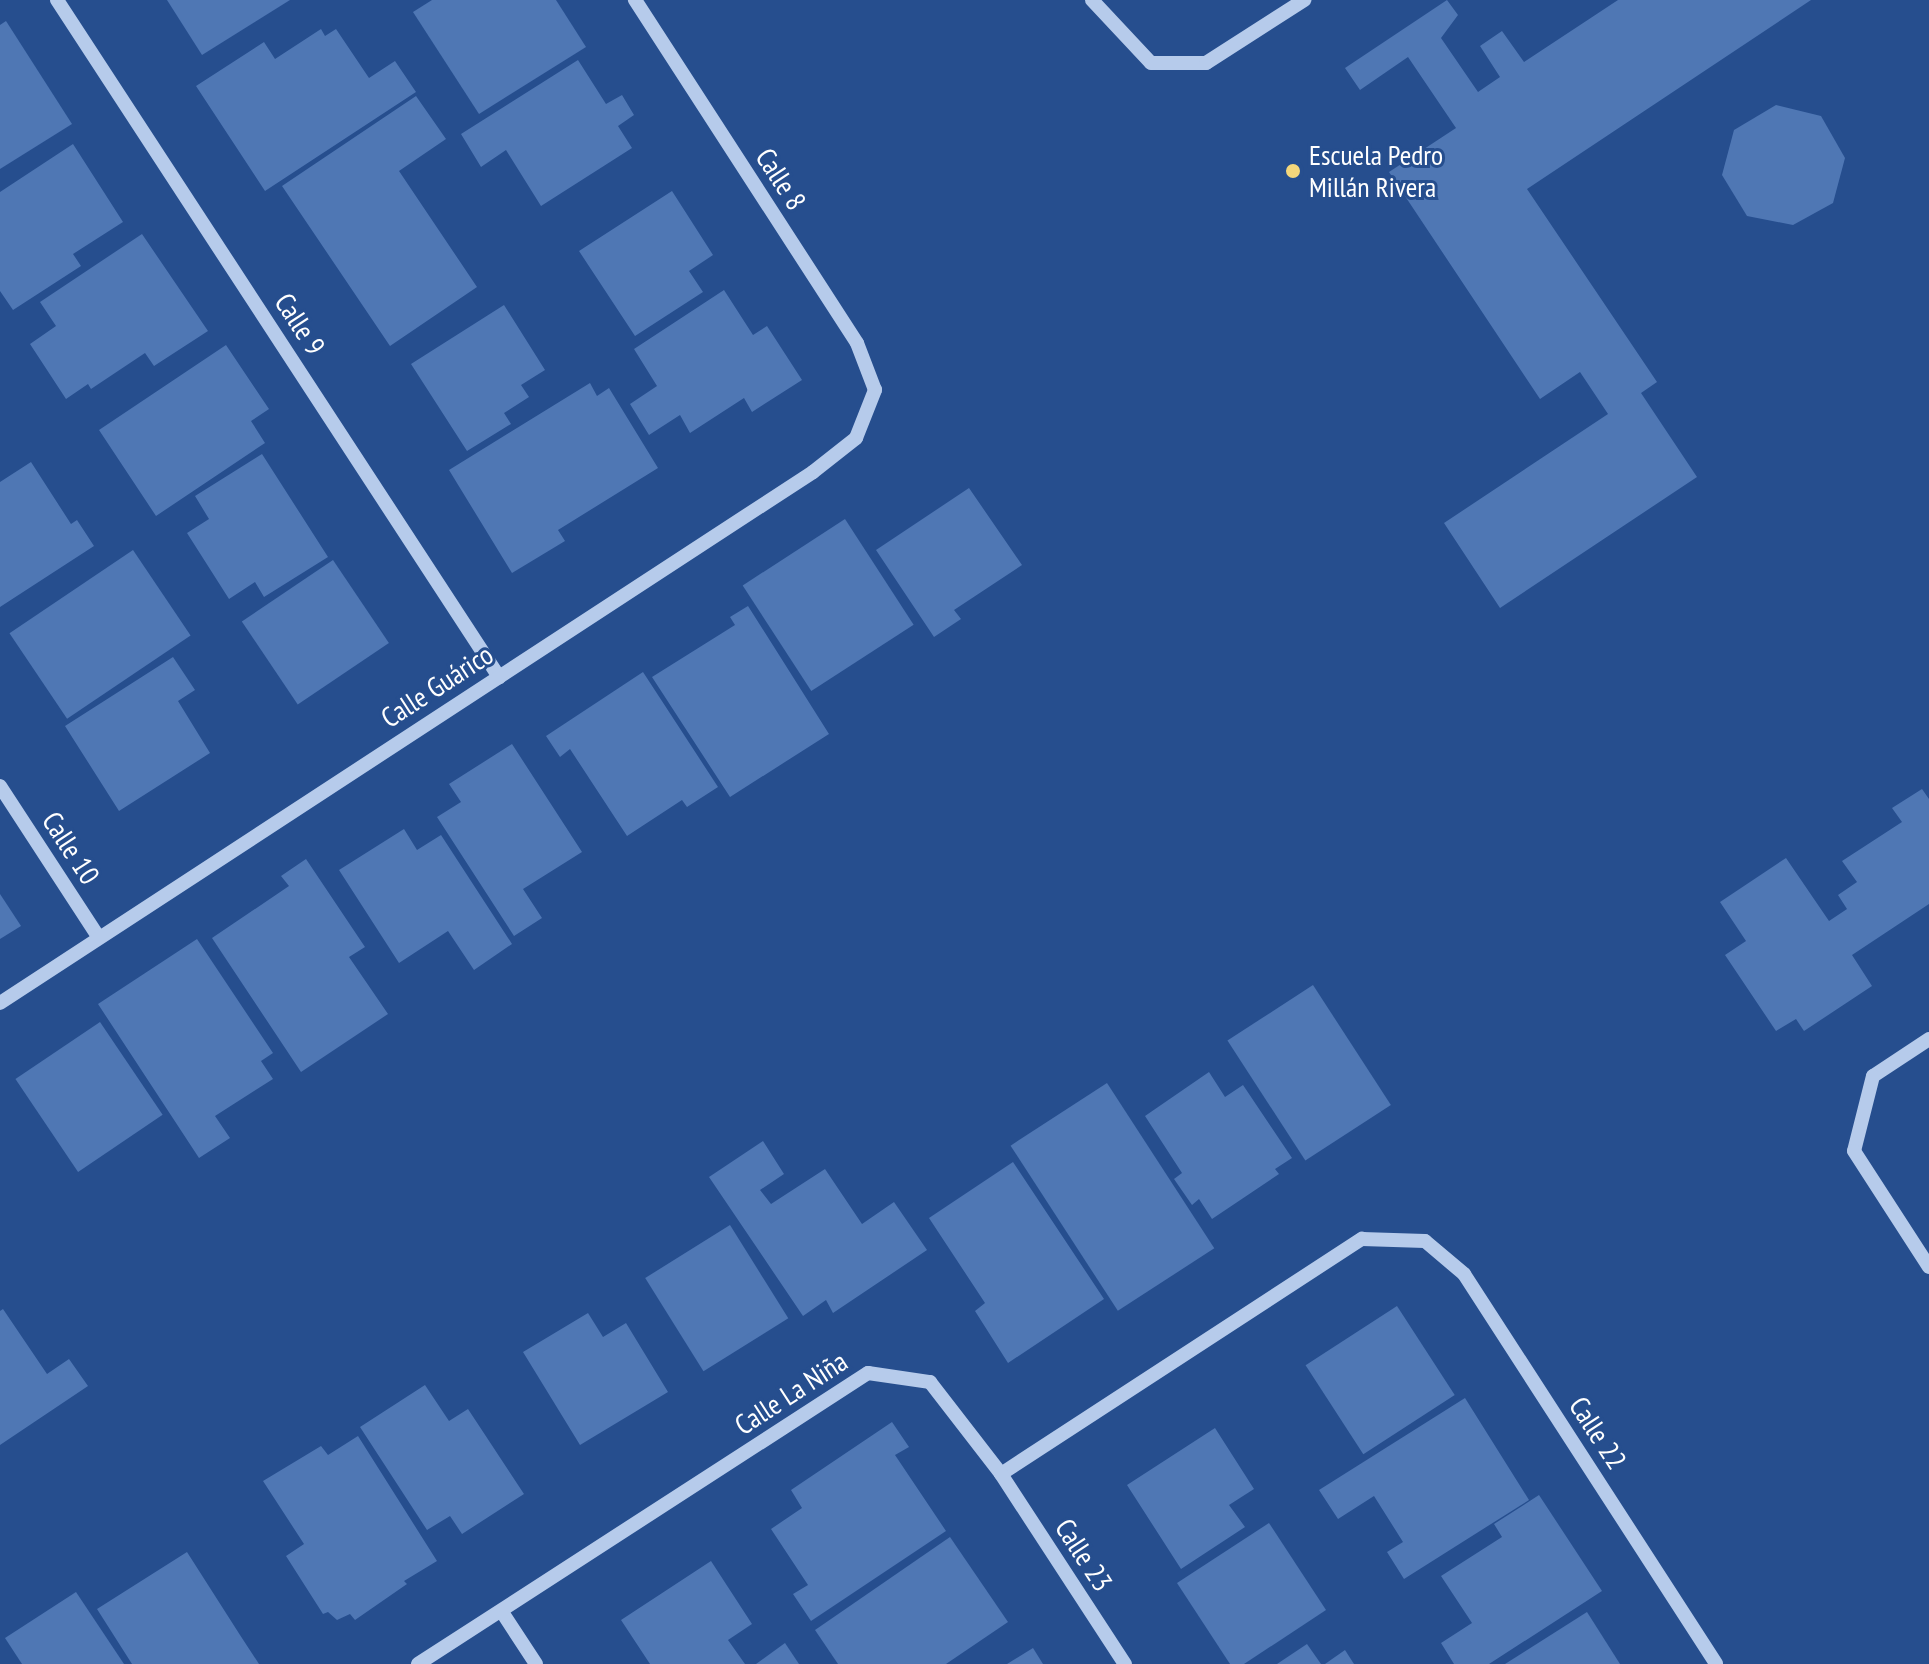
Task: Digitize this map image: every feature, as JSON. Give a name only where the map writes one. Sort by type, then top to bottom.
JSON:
[{"type":"street","name":"Calle 9","points":[[57,0],[499,677]]},
{"type":"street","name":"Calle 8","points":[[635,0],[857,343],[875,390]]},
{"type":"street","points":[[1092,0],[1151,63],[1206,63],[1304,0]]},
{"type":"street","name":"Calle Guárico","points":[[0,1003],[813,472],[856,438],[875,390]]},
{"type":"street","name":"Calle 10","points":[[0,786],[99,938]]},
{"type":"street","points":[[1929,1039],[1873,1076],[1854,1151],[1929,1267]]},
{"type":"street","name":"Calle 22","points":[[1001,1474],[1362,1239],[1425,1241],[1464,1274],[1716,1664]]},
{"type":"street","name":"Calle La Niña","points":[[418,1664],[868,1373],[930,1382],[1001,1474]]},
{"type":"street","name":"Calle 23","points":[[1001,1474],[1125,1664]]},
{"type":"street","points":[[502,1612],[536,1664]]},
{"type":"building","points":[[167,0],[290,0],[202,55]]},
{"type":"building","points":[[432,0],[556,0],[586,47],[479,114],[413,12]]},
{"type":"building","points":[[1447,0],[1458,15],[1441,38],[1478,92],[1500,77],[1480,46],[1502,31],[1524,62],[1618,0],[1811,0],[1527,189],[1657,382],[1641,393],[1697,477],[1500,608],[1444,523],[1608,414],[1580,372],[1540,399],[1389,172],[1456,128],[1408,57],[1360,90],[1345,68]]},
{"type":"building","points":[[6,21],[72,124],[0,169],[0,25]]},
{"type":"building","points":[[321,29],[325,36],[336,29],[369,78],[395,61],[416,92],[265,191],[196,86],[264,42],[275,59]]},
{"type":"building","points":[[578,60],[606,104],[622,95],[634,115],[618,126],[632,148],[541,206],[506,150],[481,167],[461,134]]},
{"type":"building","points":[[416,96],[446,139],[399,171],[477,287],[390,346],[282,186]]},
{"type":"building","points":[[1776,105],[1821,116],[1845,158],[1833,203],[1793,225],[1747,216],[1722,175],[1734,130]]},
{"type":"building","points":[[73,144],[123,222],[73,254],[81,266],[13,310],[0,291],[0,192]]},
{"type":"building","points":[[672,191],[713,255],[689,271],[703,292],[635,336],[579,251]]},
{"type":"building","points":[[142,234],[208,331],[154,366],[145,353],[91,389],[88,384],[66,399],[30,344],[56,326],[40,302]]},
{"type":"building","points":[[724,290],[753,335],[767,326],[802,380],[752,412],[744,398],[690,433],[680,415],[649,435],[630,404],[657,386],[634,349]]},
{"type":"building","points":[[504,305],[545,370],[521,385],[529,397],[504,413],[511,424],[467,451],[411,364]]},
{"type":"building","points":[[226,345],[269,409],[251,421],[265,443],[156,516],[99,430]]},
{"type":"building","points":[[590,383],[597,396],[609,388],[658,468],[558,530],[565,541],[512,573],[449,470]]},
{"type":"building","points":[[262,454],[328,557],[264,597],[255,582],[229,599],[187,533],[209,519],[195,496]]},
{"type":"building","points":[[31,462],[71,524],[77,520],[94,546],[0,607],[0,482]]},
{"type":"building","points":[[969,488],[1022,565],[954,610],[961,619],[934,637],[876,550]]},
{"type":"building","points":[[845,519],[914,625],[811,691],[743,585]]},
{"type":"building","points":[[133,550],[191,635],[67,719],[9,633]]},
{"type":"building","points":[[333,560],[389,643],[298,704],[242,622]]},
{"type":"building","points":[[748,606],[829,734],[730,797],[652,677],[735,625],[730,617]]},
{"type":"building","points":[[173,657],[195,690],[178,701],[210,753],[119,811],[65,726]]},
{"type":"building","points":[[643,672],[718,787],[687,807],[682,800],[627,836],[570,749],[560,757],[546,736]]},
{"type":"building","points":[[512,744],[582,852],[523,889],[542,918],[514,936],[437,817],[461,802],[449,784]]},
{"type":"building","points":[[1922,789],[1929,799],[1929,904],[1852,955],[1872,986],[1804,1031],[1796,1019],[1776,1031],[1725,955],[1746,941],[1720,902],[1786,858],[1829,921],[1847,909],[1838,895],[1857,882],[1842,861],[1902,822],[1892,808]]},
{"type":"building","points":[[404,829],[417,850],[441,835],[512,944],[474,970],[448,931],[399,963],[339,870]]},
{"type":"building","points":[[306,859],[365,947],[349,957],[388,1014],[301,1072],[212,938],[289,886],[281,876]]},
{"type":"building","points":[[0,894],[21,926],[0,939]]},
{"type":"building","points":[[197,939],[273,1053],[261,1061],[273,1079],[215,1116],[230,1138],[199,1158],[98,1004]]},
{"type":"building","points":[[1313,985],[1391,1105],[1305,1160],[1227,1041]]},
{"type":"building","points":[[100,1022],[163,1115],[78,1172],[15,1079]]},
{"type":"building","points":[[1209,1072],[1225,1097],[1243,1085],[1292,1158],[1275,1169],[1279,1174],[1212,1219],[1199,1199],[1192,1205],[1174,1179],[1182,1173],[1145,1116]]},
{"type":"building","points":[[1107,1083],[1214,1248],[1118,1311],[1011,1146]]},
{"type":"building","points":[[763,1141],[784,1174],[760,1190],[771,1204],[825,1169],[862,1224],[894,1202],[927,1250],[833,1313],[826,1300],[803,1316],[709,1177]]},
{"type":"building","points":[[1013,1162],[1104,1299],[1008,1363],[975,1311],[985,1303],[929,1218]]},
{"type":"building","points":[[730,1225],[788,1318],[703,1371],[645,1278]]},
{"type":"building","points":[[1397,1306],[1455,1395],[1363,1454],[1306,1365]]},
{"type":"building","points":[[3,1309],[47,1374],[69,1359],[88,1386],[0,1445],[0,1311]]},
{"type":"building","points":[[588,1313],[603,1337],[626,1323],[668,1392],[580,1445],[523,1352]]},
{"type":"building","points":[[425,1385],[449,1421],[468,1409],[524,1494],[462,1534],[450,1516],[427,1530],[360,1427]]},
{"type":"building","points":[[1465,1398],[1529,1500],[1404,1579],[1387,1552],[1403,1542],[1374,1496],[1338,1519],[1319,1490]]},
{"type":"building","points":[[892,1422],[909,1447],[895,1455],[946,1531],[811,1621],[793,1594],[808,1585],[771,1529],[802,1508],[791,1490]]},
{"type":"building","points":[[1215,1428],[1254,1489],[1229,1505],[1245,1527],[1181,1569],[1127,1485]]},
{"type":"building","points":[[358,1436],[437,1561],[404,1581],[407,1584],[355,1620],[350,1614],[337,1620],[328,1612],[323,1614],[286,1556],[304,1544],[263,1481],[321,1446],[328,1455]]},
{"type":"building","points":[[1539,1495],[1602,1591],[1489,1664],[1454,1664],[1441,1643],[1472,1623],[1441,1576],[1502,1537],[1494,1524]]},
{"type":"building","points":[[1269,1523],[1326,1610],[1244,1664],[1230,1664],[1177,1583]]},
{"type":"building","points":[[950,1537],[1008,1622],[946,1664],[838,1664],[815,1630]]},
{"type":"building","points":[[187,1552],[259,1664],[132,1664],[97,1609]]},
{"type":"building","points":[[711,1561],[752,1624],[728,1640],[745,1664],[650,1664],[621,1620]]},
{"type":"building","points":[[76,1592],[124,1664],[22,1664],[5,1638]]},
{"type":"building","points":[[1587,1612],[1620,1664],[1505,1664]]},
{"type":"building","points":[[785,1643],[799,1664],[756,1664]]},
{"type":"building","points":[[1307,1644],[1321,1664],[1277,1664]]},
{"type":"building","points":[[1033,1648],[1043,1664],[1007,1664]]},
{"type":"building","points":[[1345,1650],[1354,1664],[1325,1664]]},
{"type":"place","name":"Escuela Pedro Millán Rivera","points":[[1293,171]]}]
